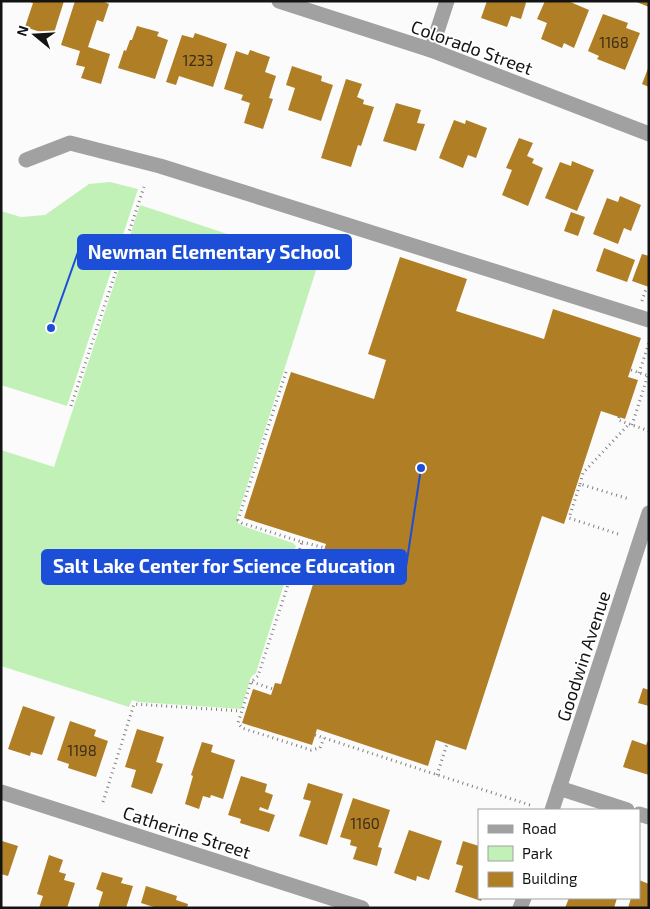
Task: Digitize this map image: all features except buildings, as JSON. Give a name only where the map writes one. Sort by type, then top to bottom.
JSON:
[{"type":"street","name":"Colorado Street","points":[[279,1],[431,50],[649,134]]},
{"type":"street","points":[[431,50],[447,1]]},
{"type":"street","points":[[26,160],[70,143],[160,166],[649,320]]},
{"type":"street","name":"Goodwin Avenue","points":[[552,809],[649,513]]},
{"type":"street","points":[[559,788],[624,809]]},
{"type":"street","name":"Catherine Street","points":[[1,792],[362,908]]},
{"type":"path","points":[[71,406],[144,187]]},
{"type":"path","points":[[639,373],[649,343]]},
{"type":"path","points":[[618,534],[569,518],[583,473],[630,424],[648,375],[630,370]]},
{"type":"path","points":[[286,372],[238,520],[242,523],[325,548]]},
{"type":"path","points":[[619,417],[618,420],[649,431]]},
{"type":"path","points":[[580,484],[629,499]]},
{"type":"path","points":[[302,542],[258,676],[251,682],[238,724],[242,728],[311,750],[320,748],[324,738]]},
{"type":"path","points":[[251,682],[273,689]]},
{"type":"path","points":[[103,802],[134,704],[241,711]]},
{"type":"path","points":[[315,735],[530,805]]},
{"type":"path","points":[[437,775],[447,744]]},
{"type":"green space","points":[[110,182],[138,189],[67,406],[1,385],[1,211],[21,217],[45,215],[89,184]]},
{"type":"green space","points":[[140,205],[318,264],[237,517],[238,523],[243,526],[293,543],[296,546],[256,673],[251,677],[241,709],[132,700],[129,707],[1,666],[1,450],[54,467]]},
{"type":"place","name":"Newman Elementary School","points":[[51,328]]},
{"type":"place","name":"Salt Lake Center for Science Education","points":[[421,468]]}]
